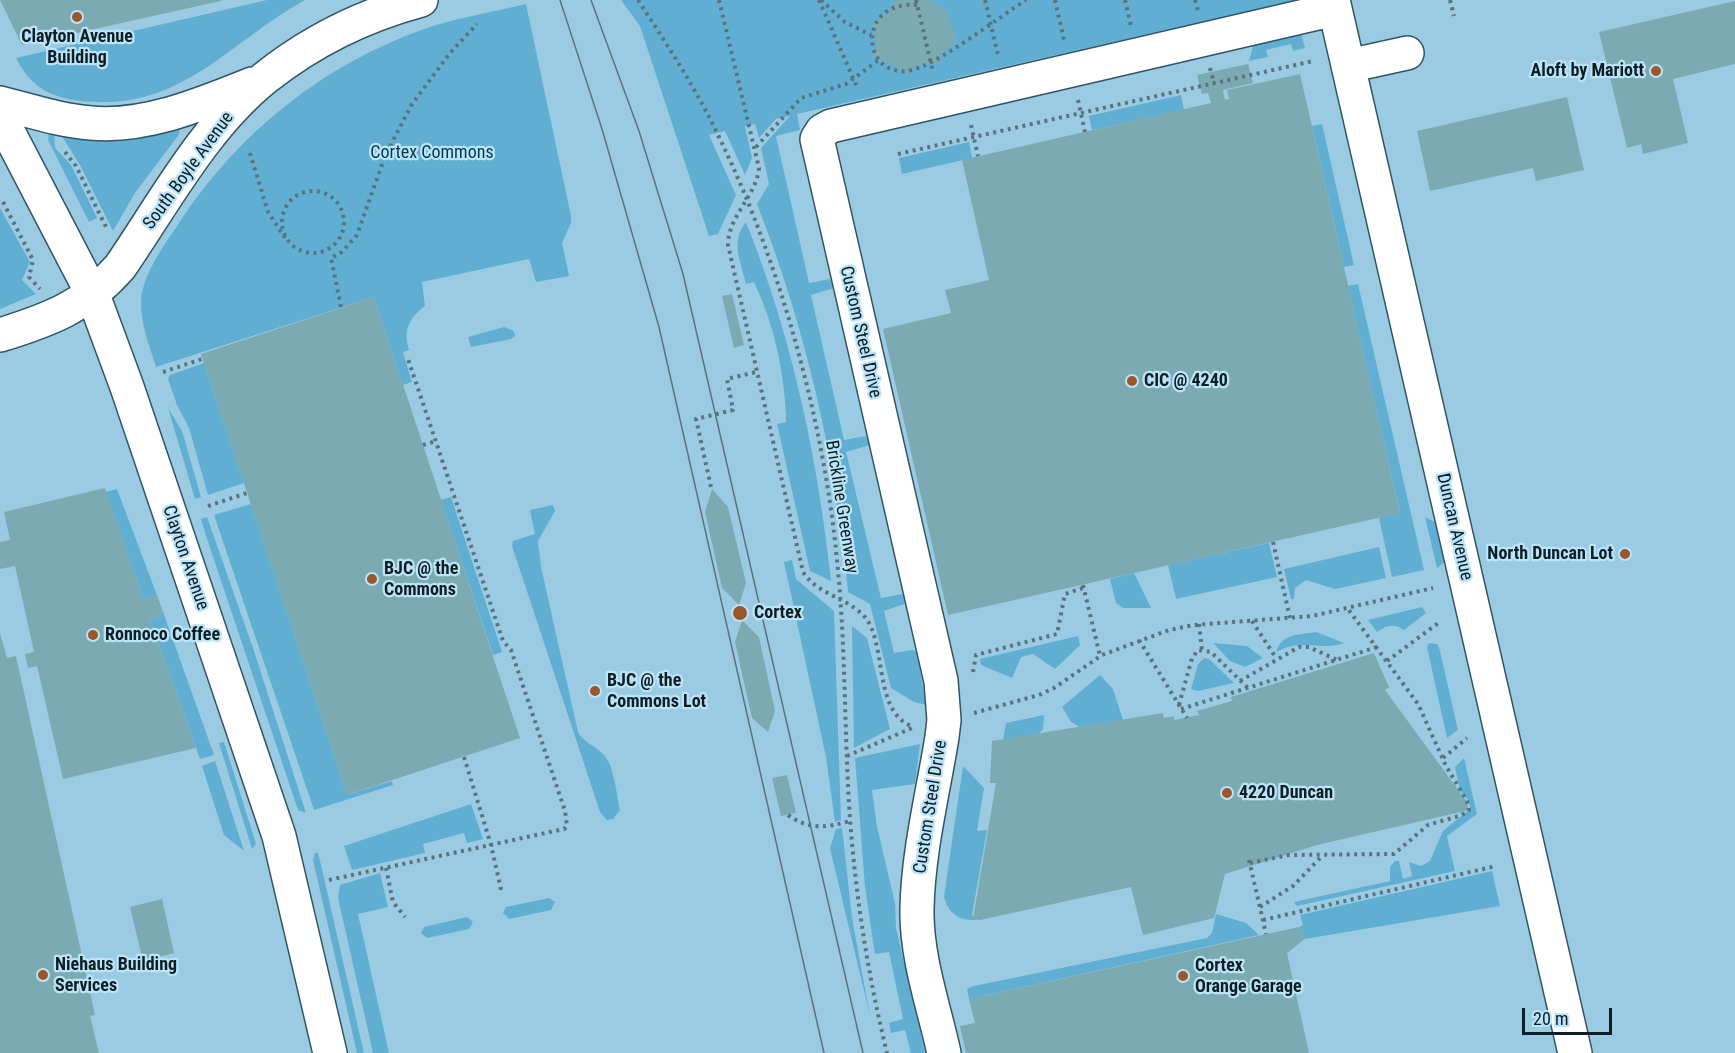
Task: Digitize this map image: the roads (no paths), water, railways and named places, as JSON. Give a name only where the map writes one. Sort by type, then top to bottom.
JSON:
[{"type":"street","name":"South Boyle Avenue","points":[[0,335],[53,317],[93,295],[120,267],[203,145],[264,79],[348,26],[395,7],[421,0]]},
{"type":"street","name":"Duncan Avenue","points":[[1334,4],[1575,1053]]},
{"type":"street","name":"Custom Steel Drive","points":[[944,1053],[920,943],[917,911],[919,881],[942,737],[940,681],[817,138],[831,126],[1334,4]]},
{"type":"street","points":[[1348,66],[1407,52]]},
{"type":"street","points":[[0,103],[91,123],[126,122],[206,103],[264,79]]},
{"type":"street","name":"Clayton Avenue","points":[[0,116],[93,295],[127,387],[261,778],[286,866],[330,1053]]},
{"type":"tram line","points":[[560,0],[602,129],[659,327],[824,1053]]},
{"type":"tram line","points":[[591,0],[639,131],[683,274],[863,1053]]},
{"type":"place","name":"Clayton Avenue Building","points":[[77,17]]},
{"type":"place","name":"Aloft by Mariott","points":[[1656,71]]},
{"type":"place","name":"CIC @ 4240","points":[[1132,381]]},
{"type":"place","name":"North Duncan Lot","points":[[1625,554]]},
{"type":"place","name":"BJC @ the Commons","points":[[372,579]]},
{"type":"place","name":"Cortex","points":[[740,613]]},
{"type":"place","name":"Ronnoco Coffee","points":[[93,635]]},
{"type":"place","name":"BJC @ the Commons Lot","points":[[595,691]]},
{"type":"place","name":"4220 Duncan","points":[[1227,793]]},
{"type":"place","name":"Niehaus Building Services","points":[[43,975]]},
{"type":"place","name":"Cortex Orange Garage","points":[[1183,976]]},
{"type":"park label","name":"Cortex Commons","points":[[432,153]]}]
